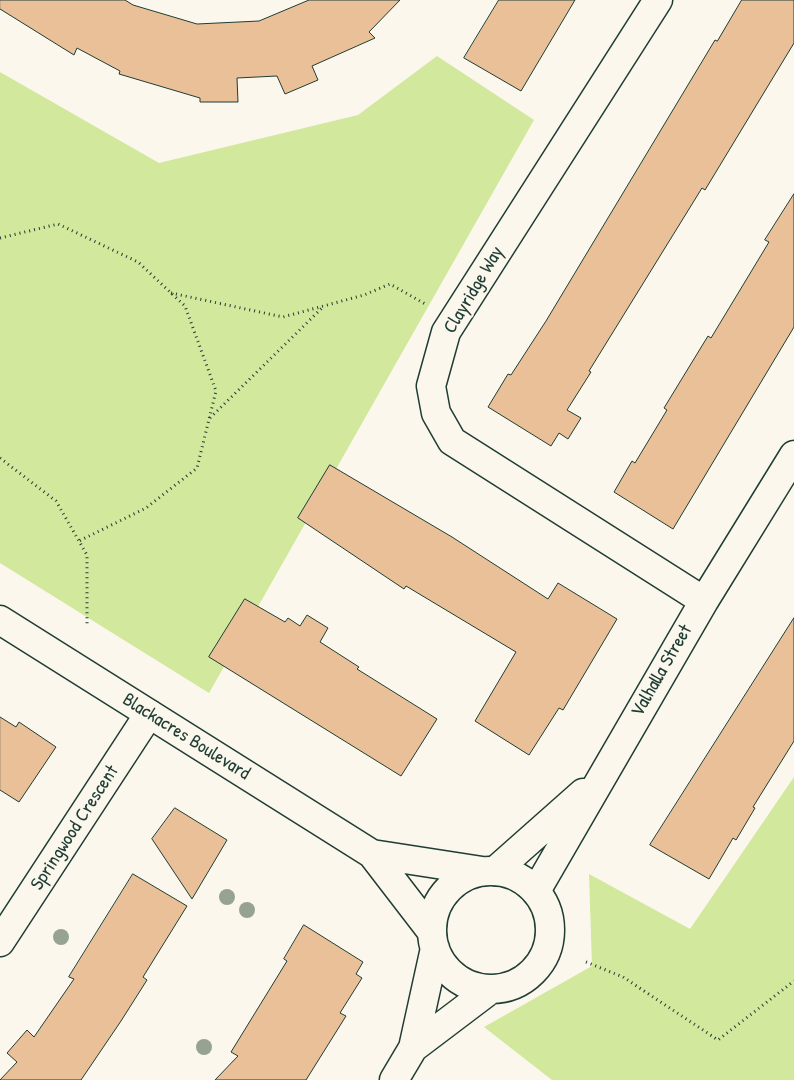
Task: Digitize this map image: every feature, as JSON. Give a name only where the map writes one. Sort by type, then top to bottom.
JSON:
[{"type":"street","name":"Clayridge Way","points":[[658,0],[446,332],[431,386],[436,414],[452,441],[704,600]]},
{"type":"street","name":"Valhalla Street","points":[[536,891],[600,777],[704,600],[794,455]]},
{"type":"street","name":"Blackacres Boulevard","points":[[0,620],[372,854],[433,940]]},
{"type":"street","name":"Springwood Crescent","points":[[0,942],[149,714]]},
{"type":"street","points":[[488,871],[600,777]]},
{"type":"street","name":"Blackacres Boulevard","points":[[372,854],[488,871]]},
{"type":"street","points":[[394,1080],[413,1048],[433,940],[434,915],[441,898],[452,885],[467,875],[488,871],[503,871],[521,877],[536,891],[546,905],[551,924],[550,944],[541,962],[528,977],[510,986],[491,989],[472,986],[456,978],[443,965],[433,940]]},
{"type":"street","points":[[413,1048],[491,989]]},
{"type":"path","points":[[0,238],[58,224],[138,262],[185,306],[216,391],[197,468],[146,508],[79,541]]},
{"type":"path","points":[[171,292],[283,317],[364,295],[390,284],[454,321]]},
{"type":"path","points":[[210,418],[325,306]]},
{"type":"path","points":[[0,458],[56,501],[87,555],[87,624]]},
{"type":"path","points":[[586,962],[623,976],[718,1040],[794,981]]},
{"type":"green space","points":[[437,56],[534,120],[209,693],[0,563],[0,72],[159,163],[358,115]]},
{"type":"green space","points":[[794,777],[794,1080],[552,1080],[484,1027],[592,966],[589,874],[690,929]]},
{"type":"building","points":[[0,0],[125,0],[133,5],[197,24],[259,21],[309,0],[400,0],[369,32],[375,38],[312,66],[318,80],[285,94],[277,76],[237,78],[238,102],[200,102],[200,98],[119,74],[120,71],[77,48],[74,55],[0,9]]},
{"type":"building","points":[[499,0],[575,0],[521,91],[464,58]]},
{"type":"building","points":[[742,0],[794,0],[794,43],[705,190],[702,188],[589,371],[591,372],[567,410],[581,418],[568,439],[559,433],[551,446],[488,407],[508,374],[511,375],[546,321],[715,40],[717,41]]},
{"type":"building","points":[[794,194],[794,327],[673,529],[614,492],[632,461],[635,463],[667,410],[664,408],[708,336],[711,338],[769,242],[765,240]]},
{"type":"building","points":[[330,465],[452,537],[548,599],[558,583],[617,619],[563,710],[559,708],[529,755],[475,721],[516,652],[406,586],[404,589],[298,518]]},
{"type":"building","points":[[245,599],[285,622],[288,618],[300,626],[307,615],[328,628],[320,642],[359,667],[357,669],[437,719],[401,776],[209,657]]},
{"type":"building","points":[[794,618],[794,741],[753,807],[755,808],[736,840],[733,838],[709,879],[650,845]]},
{"type":"building","points":[[0,717],[16,727],[19,722],[56,747],[19,802],[0,790]]},
{"type":"building","points":[[175,808],[227,840],[192,899],[152,839]]},
{"type":"building","points":[[133,874],[187,906],[143,977],[147,980],[121,1021],[81,1080],[0,1080],[17,1062],[7,1053],[27,1030],[34,1037],[74,979],[69,977]]},
{"type":"building","points":[[304,925],[363,962],[356,974],[362,978],[340,1013],[346,1016],[306,1080],[215,1080],[238,1056],[231,1052],[287,961],[284,959]]}]
